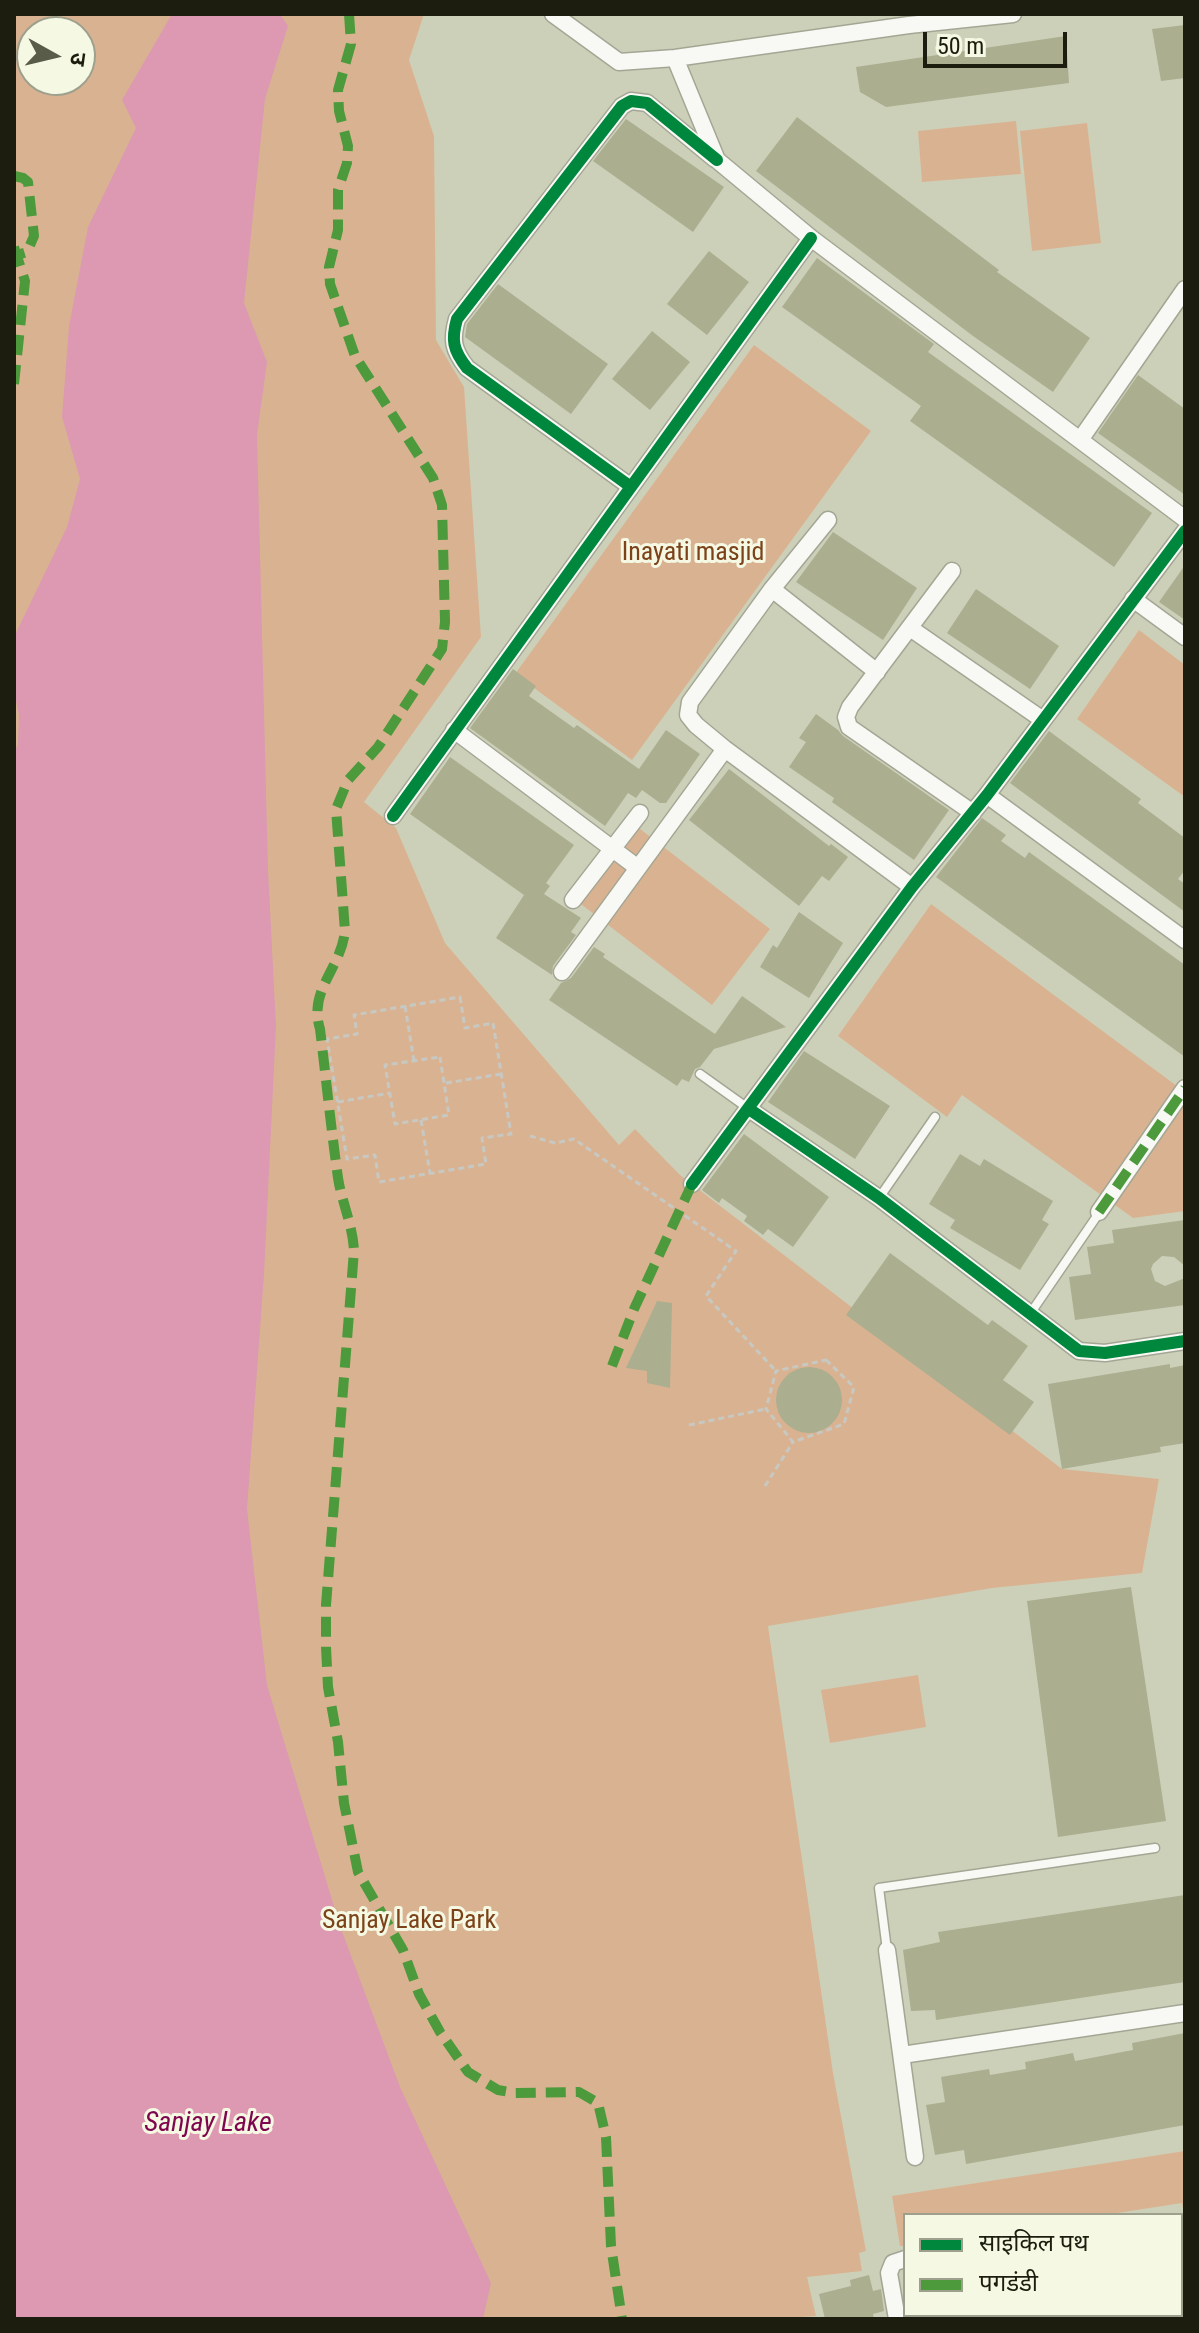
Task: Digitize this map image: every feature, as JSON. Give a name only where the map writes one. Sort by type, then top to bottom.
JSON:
[{"type":"street","points":[[553,14],[619,62],[675,58],[964,17],[1013,14]]},
{"type":"street","points":[[895,14],[909,25]]},
{"type":"street","points":[[675,58],[717,160]]},
{"type":"street","points":[[631,487],[467,368],[455,353],[452,337],[457,319],[622,106],[631,101],[647,103],[811,238],[1185,519]]},
{"type":"street","points":[[393,816],[811,238]]},
{"type":"street","points":[[1080,440],[1185,289]]},
{"type":"street","points":[[828,520],[772,589],[690,702],[688,715],[725,749],[912,887]]},
{"type":"street","points":[[692,1184],[912,887],[987,795],[1185,531]]},
{"type":"street","points":[[952,571],[850,707],[846,717],[849,727],[973,813]]},
{"type":"street","points":[[772,589],[877,672]]},
{"type":"street","points":[[1133,599],[1185,637]]},
{"type":"street","points":[[910,628],[1043,720]]},
{"type":"street","points":[[454,730],[638,868]]},
{"type":"street","points":[[562,972],[725,749]]},
{"type":"street","points":[[987,795],[1185,940]]},
{"type":"street","points":[[573,900],[640,813]]},
{"type":"street","points":[[1099,1212],[1185,1088]]},
{"type":"street","points":[[749,1109],[879,1198],[1079,1351],[1105,1353],[1185,1341]]},
{"type":"street","points":[[887,1950],[915,2157]]},
{"type":"street","points":[[902,2055],[1185,2013]]},
{"type":"street","points":[[897,2319],[889,2268],[897,2260],[903,2259]]},
{"type":"lane","points":[[700,1074],[749,1109]]},
{"type":"lane","points":[[879,1198],[935,1117]]},
{"type":"lane","points":[[1029,1314],[1099,1212]]},
{"type":"lane","points":[[887,1950],[879,1888],[1155,1848]]},
{"type":"path","points":[[460,997],[465,1028],[493,1023],[511,1134],[482,1138],[486,1164],[379,1182],[375,1155],[347,1159],[327,1039],[357,1034],[354,1015],[405,1006],[460,997]]},
{"type":"path","points":[[405,1006],[414,1061]]},
{"type":"path","points":[[440,1057],[449,1115],[395,1124],[385,1065],[414,1061],[440,1057]]},
{"type":"path","points":[[444,1083],[501,1074]]},
{"type":"path","points":[[338,1102],[390,1093]]},
{"type":"path","points":[[421,1120],[430,1173]]},
{"type":"path","points":[[530,1136],[555,1143],[574,1139],[736,1251],[706,1296],[776,1371]]},
{"type":"path","points":[[765,1486],[793,1442],[844,1424],[854,1387],[826,1360],[776,1371]]},
{"type":"path","points":[[766,1409],[776,1371]]},
{"type":"path","points":[[689,1425],[766,1409]]},
{"type":"path","points":[[766,1409],[793,1442]]},
{"type":"green space","name":"Sanjay Lake Park","points":[[14,14],[424,14],[409,60],[434,136],[436,340],[464,387],[481,637],[364,802],[396,828],[445,943],[619,1145],[635,1129],[680,1175],[1062,1469],[1159,1479],[1142,1573],[992,1588],[768,1626],[833,2073],[866,2251],[859,2253],[862,2271],[807,2277],[816,2316],[775,2319],[14,2319]]},
{"type":"green space","points":[[1016,121],[1021,174],[922,182],[918,131]]},
{"type":"green space","points":[[1087,123],[1101,243],[1032,251],[1020,131]]},
{"type":"green space","name":"Inayati masjid","points":[[754,345],[871,431],[632,760],[515,674]]},
{"type":"green space","points":[[1139,630],[1185,665],[1185,797],[1077,719]]},
{"type":"green space","points":[[635,825],[770,929],[712,1005],[577,901]]},
{"type":"green space","points":[[931,904],[1185,1092],[1185,1211],[1133,1218],[962,1095],[947,1117],[838,1036]]},
{"type":"green space","points":[[918,1675],[926,1727],[830,1743],[821,1690]]},
{"type":"green space","points":[[1185,2151],[1185,2221],[1182,2203],[1117,2213],[903,2213],[903,2246],[900,2246],[892,2196]]},
{"type":"water","name":"Sanjay Lake","points":[[172,14],[280,14],[288,26],[265,99],[244,303],[267,362],[257,435],[268,870],[276,1026],[264,1274],[247,1509],[267,1685],[340,1926],[400,2087],[491,2283],[483,2319],[14,2319],[14,753],[18,744],[19,715],[14,692],[14,637],[67,527],[80,479],[62,417],[69,326],[88,227],[136,128],[122,100]]},
{"type":"building","points":[[1185,25],[1185,78],[1161,81],[1152,29]]},
{"type":"building","points":[[1066,36],[1069,83],[886,107],[860,92],[856,67]]},
{"type":"building","points":[[797,117],[999,270],[997,272],[1090,338],[1053,392],[973,336],[756,171]]},
{"type":"building","points":[[626,119],[724,187],[693,232],[593,161]]},
{"type":"building","points":[[709,251],[749,282],[707,335],[667,304]]},
{"type":"building","points":[[817,258],[934,344],[928,352],[1152,513],[1114,567],[910,421],[921,406],[782,307]]},
{"type":"building","points":[[498,284],[608,364],[571,414],[465,337],[467,324]]},
{"type":"building","points":[[652,331],[690,362],[650,410],[612,379]]},
{"type":"building","points":[[1138,375],[1185,409],[1185,495],[1098,433]]},
{"type":"building","points":[[833,532],[917,588],[883,640],[796,582]]},
{"type":"building","points":[[1185,565],[1185,620],[1159,602]]},
{"type":"building","points":[[976,589],[1059,646],[1030,689],[947,633]]},
{"type":"building","points":[[513,669],[536,686],[529,696],[639,769],[666,730],[700,754],[666,803],[660,803],[642,790],[636,798],[628,793],[605,826],[470,728]]},
{"type":"building","points":[[816,714],[949,810],[914,860],[832,802],[834,798],[789,767],[806,742],[799,738]]},
{"type":"building","points":[[1049,731],[1141,799],[1138,803],[1185,838],[1185,870],[1178,879],[1185,884],[1185,912],[1010,783]]},
{"type":"building","points":[[450,757],[574,845],[546,883],[550,886],[544,894],[581,918],[571,932],[576,935],[553,966],[552,975],[496,938],[524,895],[410,814]]},
{"type":"building","points":[[729,769],[829,846],[831,844],[848,857],[829,881],[822,876],[799,906],[689,820]]},
{"type":"building","points":[[982,818],[1006,835],[1001,841],[1025,858],[1029,852],[1185,965],[1185,1057],[936,877]]},
{"type":"building","points":[[799,912],[843,943],[809,998],[760,967],[773,945],[777,948]]},
{"type":"building","points":[[594,947],[605,954],[603,957],[715,1034],[742,996],[786,1027],[714,1049],[695,1069],[689,1082],[682,1079],[677,1086],[549,1000],[561,983],[571,978]]},
{"type":"building","points":[[804,1051],[890,1106],[855,1159],[768,1102]]},
{"type":"building","points":[[744,1134],[829,1197],[793,1247],[768,1229],[763,1235],[744,1221],[747,1216],[722,1198],[719,1203],[702,1190]]},
{"type":"building","points":[[960,1154],[980,1166],[984,1159],[1053,1201],[1042,1220],[1049,1224],[1020,1270],[950,1228],[955,1220],[929,1204]]},
{"type":"building","points":[[1185,1220],[1185,1266],[1174,1257],[1162,1256],[1151,1269],[1155,1281],[1165,1286],[1185,1278],[1185,1305],[1075,1320],[1069,1277],[1091,1274],[1087,1247],[1114,1243],[1112,1230]]},
{"type":"building","points":[[890,1253],[988,1325],[992,1320],[1028,1346],[1003,1380],[1034,1402],[1010,1435],[846,1315]]},
{"type":"building","points":[[657,1301],[672,1303],[670,1388],[647,1383],[647,1371],[626,1368]]},
{"type":"building","points":[[1170,1364],[1170,1368],[1185,1365],[1185,1443],[1160,1447],[1161,1452],[1062,1469],[1048,1384]]},
{"type":"building","points":[[802,1367],[816,1367],[828,1372],[837,1381],[842,1400],[840,1413],[833,1424],[816,1433],[802,1433],[790,1428],[781,1419],[776,1407],[776,1393],[781,1381],[790,1372]]},
{"type":"building","points":[[1131,1587],[1166,1821],[1058,1837],[1027,1601]]},
{"type":"building","points":[[1185,1895],[1185,1982],[936,2020],[935,2010],[911,2011],[903,1950],[940,1942],[938,1932]]},
{"type":"building","points":[[1185,2033],[1185,2125],[966,2164],[964,2150],[935,2155],[926,2105],[945,2102],[941,2077],[989,2069],[990,2075],[1026,2069],[1025,2062],[1073,2053],[1075,2061],[1133,2050],[1132,2043]]},
{"type":"building","points":[[869,2275],[873,2291],[881,2289],[884,2311],[873,2314],[874,2319],[825,2319],[819,2294],[851,2286],[850,2280]]},
{"type":"marked path","points":[[349,14],[351,44],[338,90],[339,111],[348,146],[347,163],[338,190],[338,230],[329,267],[330,284],[355,356],[433,478],[442,505],[445,622],[442,649],[378,747],[348,780],[336,809],[345,931],[338,957],[322,991],[317,1015],[338,1178],[354,1251],[326,1605],[328,1687],[344,1803],[358,1872],[403,1950],[419,1994],[440,2032],[468,2072],[498,2090],[515,2093],[579,2092],[598,2103],[606,2137],[611,2246],[622,2319]]},
{"type":"marked path","points":[[14,176],[28,182],[34,236],[27,252],[14,256]]},
{"type":"marked path","points":[[14,247],[25,281],[14,384]]},
{"type":"marked path","points":[[1099,1212],[1185,1088]]},
{"type":"marked path","points":[[612,1366],[634,1309],[692,1184]]},
{"type":"cycle path","points":[[631,487],[467,368],[454,345],[457,319],[622,106],[631,101],[647,103],[717,160]]},
{"type":"cycle path","points":[[393,816],[811,238]]},
{"type":"cycle path","points":[[692,1184],[912,887],[987,795],[1185,531]]},
{"type":"cycle path","points":[[749,1109],[879,1198],[1079,1351],[1105,1353],[1185,1341]]}]
